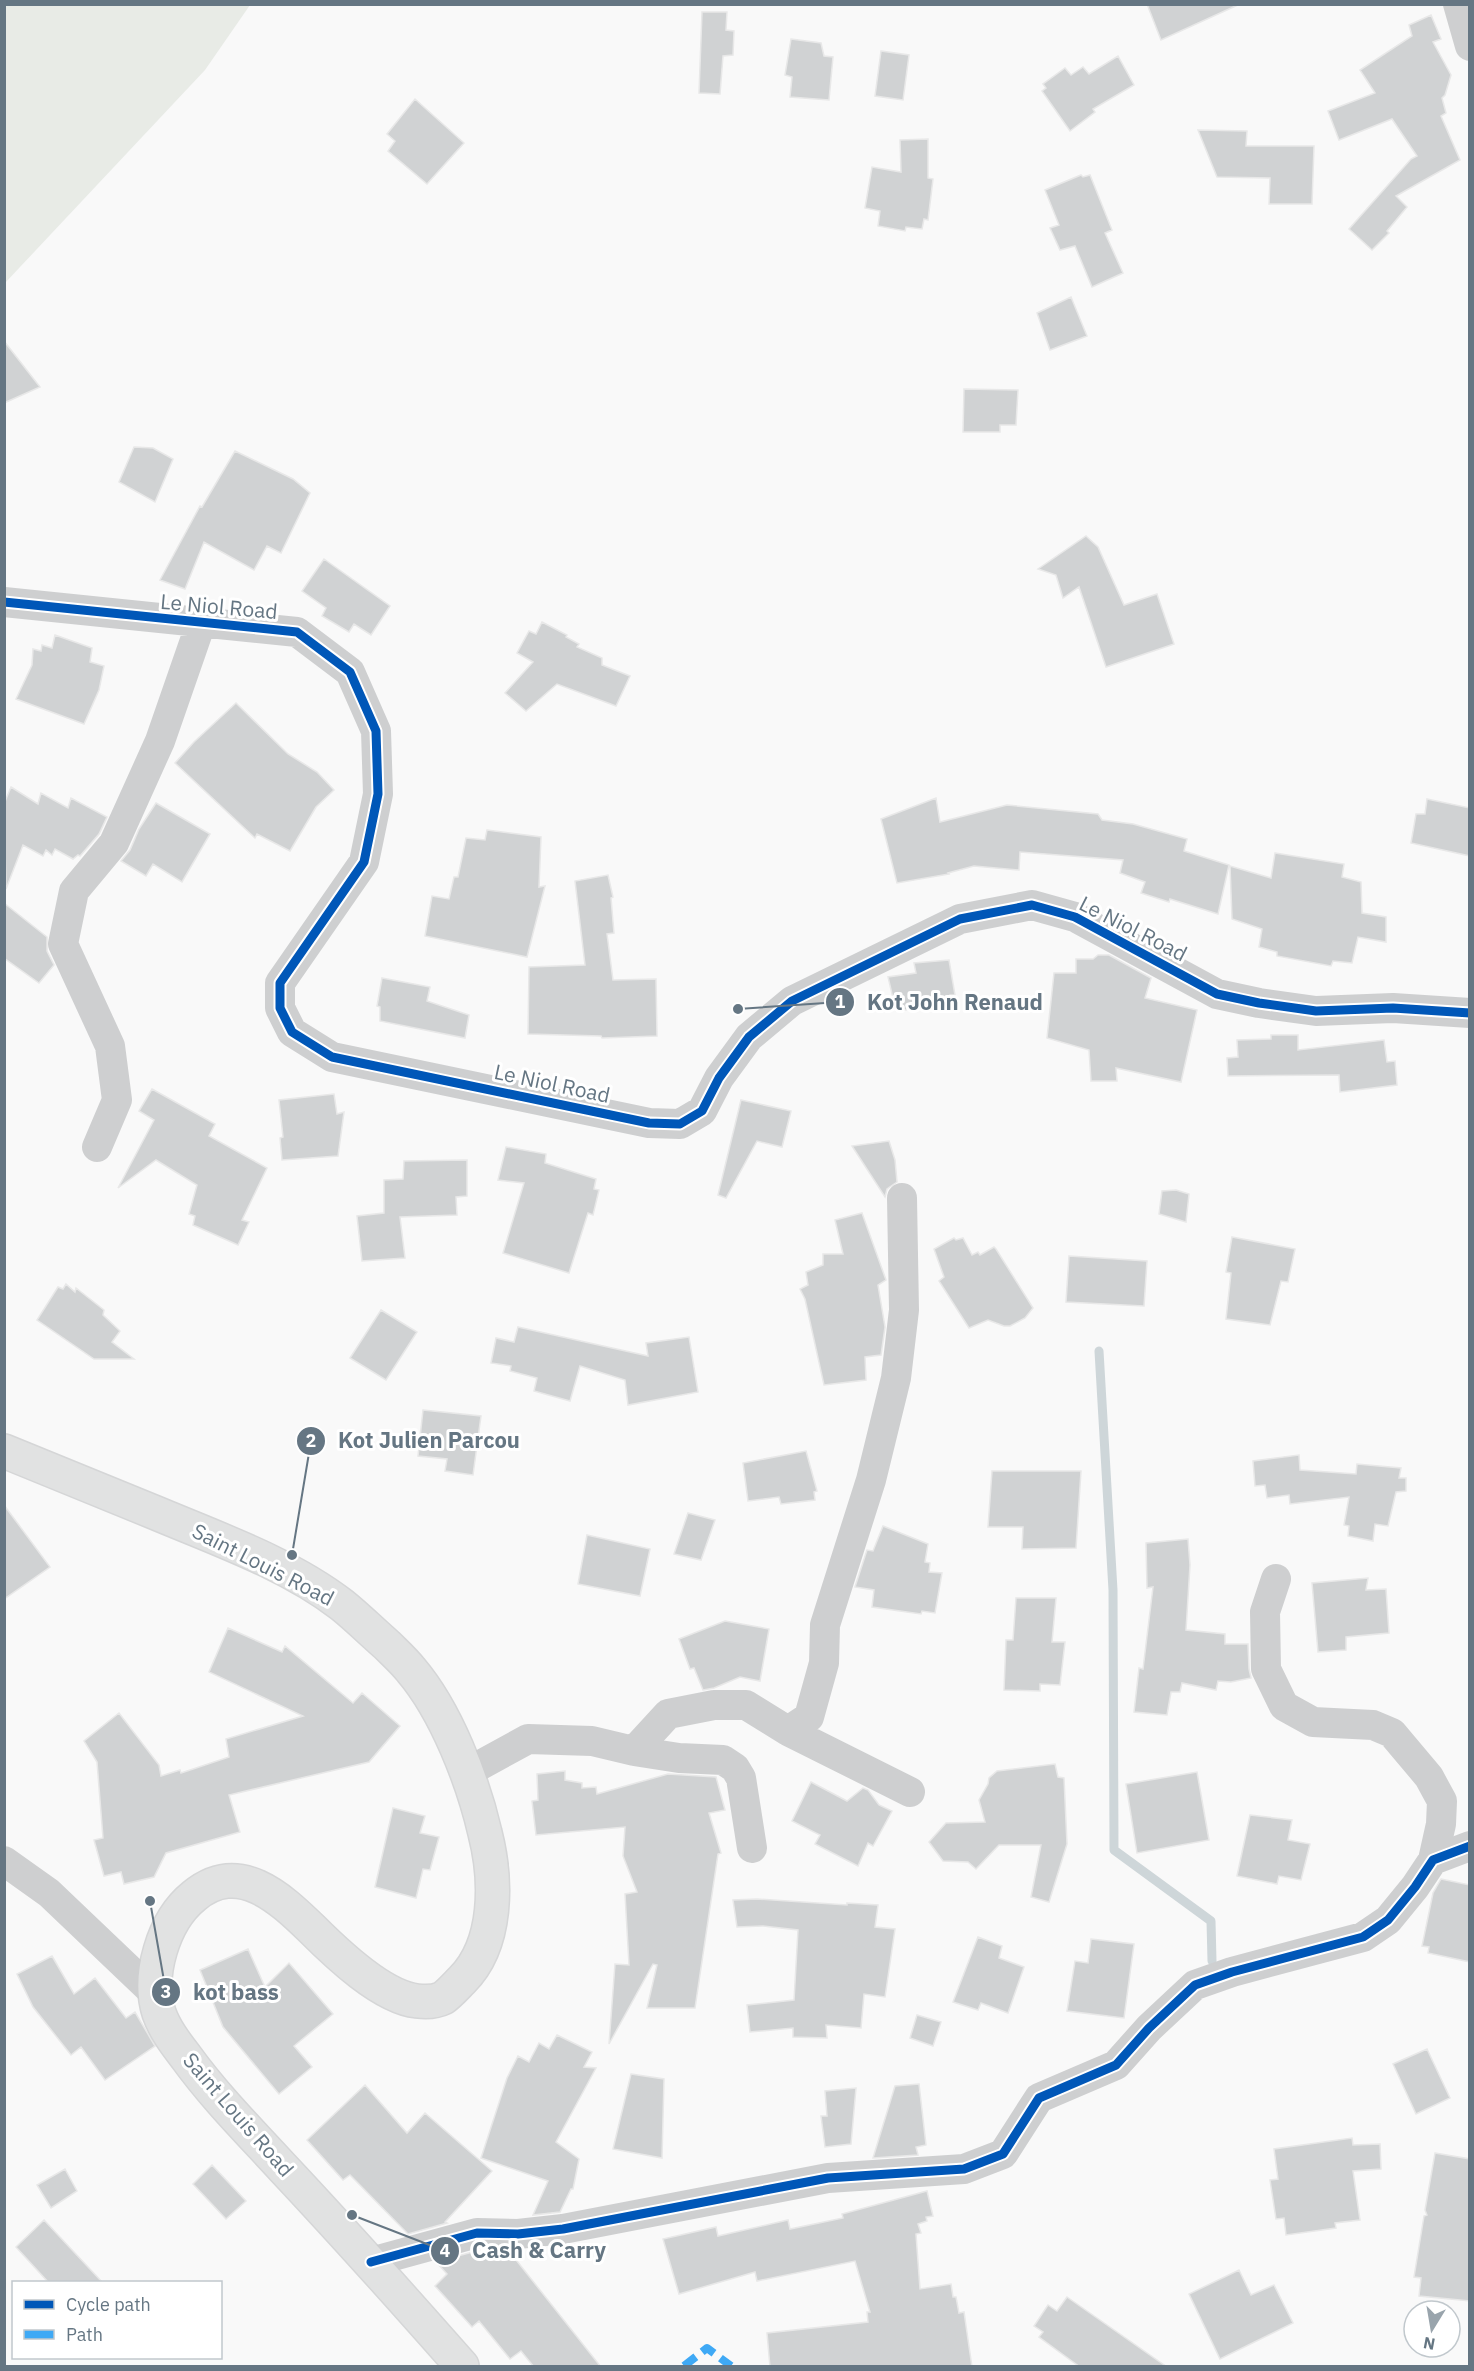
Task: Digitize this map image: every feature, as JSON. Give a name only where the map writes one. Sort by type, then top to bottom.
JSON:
[{"type":"main road","name":"Saint Louis Road","points":[[4,1451],[244,1551],[306,1582],[341,1605],[412,1670],[441,1715],[476,1795],[493,1863],[492,1908],[485,1939],[474,1967],[442,1998],[427,2002],[395,1996],[377,1985],[315,1932],[285,1902],[264,1888],[238,1881],[205,1887],[178,1912],[164,1938],[155,1994],[157,2008],[164,2026],[209,2088],[371,2262],[462,2367]]},
{"type":"street","points":[[1458,4],[1470,46]]},
{"type":"street","name":"Le Niol Road","points":[[4,603],[297,632],[350,672],[376,732],[378,794],[364,861],[280,983],[280,1008],[292,1032],[332,1057],[650,1123],[680,1124],[702,1110],[719,1078],[749,1037],[792,1001],[960,919],[1032,905],[1075,916],[1217,994],[1316,1011],[1393,1008],[1470,1013]]},
{"type":"street","points":[[98,1147],[117,1100],[110,1046],[63,944],[74,891],[114,843],[160,741],[201,624]]},
{"type":"street","points":[[788,1731],[809,1717],[824,1663],[825,1625],[870,1480],[896,1378],[904,1310],[902,1198]]},
{"type":"street","points":[[371,2262],[477,2232],[518,2234],[563,2229],[828,2178],[964,2169],[1003,2154],[1039,2098],[1116,2065],[1149,2028],[1195,1985],[1232,1972],[1363,1937],[1388,1920],[1415,1887],[1433,1860],[1441,1824],[1442,1801],[1429,1777],[1392,1733],[1372,1725],[1313,1722],[1284,1706],[1266,1669],[1265,1612],[1276,1579]]},
{"type":"street","points":[[634,1751],[668,1714],[714,1705],[746,1705],[788,1731],[910,1792]]},
{"type":"street","points":[[466,1773],[528,1739],[592,1741],[679,1758],[723,1760],[735,1768],[741,1778],[752,1848]]},
{"type":"street","points":[[1433,1860],[1470,1846]]},
{"type":"street","points":[[4,1861],[49,1893],[155,1994]]},
{"type":"shaded area","points":[[5,4],[250,5],[205,70],[5,283]]},
{"type":"building","points":[[1147,4],[1240,4],[1161,40]]},
{"type":"building","points":[[702,12],[727,12],[726,30],[734,31],[733,55],[723,56],[720,94],[699,93]]},
{"type":"building","points":[[1431,15],[1441,39],[1433,42],[1451,75],[1442,98],[1446,113],[1441,116],[1460,160],[1396,196],[1407,207],[1387,231],[1389,233],[1372,250],[1349,229],[1411,159],[1417,156],[1392,119],[1339,140],[1328,111],[1375,93],[1360,70],[1412,36],[1409,25]]},
{"type":"building","points":[[791,39],[821,43],[824,56],[833,57],[829,100],[790,97],[792,77],[785,75]]},
{"type":"building","points":[[881,51],[909,55],[903,100],[875,96]]},
{"type":"building","points":[[1118,56],[1134,85],[1093,109],[1095,112],[1070,131],[1042,91],[1046,88],[1043,84],[1065,68],[1071,75],[1083,67],[1089,74]]},
{"type":"building","points":[[415,99],[464,143],[427,184],[388,151],[395,141],[387,134]]},
{"type":"building","points":[[1198,130],[1247,131],[1246,146],[1314,146],[1312,204],[1269,204],[1270,178],[1217,177]]},
{"type":"building","points":[[928,139],[928,178],[933,179],[928,220],[924,219],[922,229],[906,227],[905,231],[878,226],[880,211],[865,208],[872,167],[901,172],[900,140]]},
{"type":"building","points":[[1081,175],[1083,177],[1090,175],[1112,230],[1105,233],[1123,273],[1092,287],[1075,246],[1060,250],[1050,228],[1059,225],[1045,190]]},
{"type":"building","points":[[1071,297],[1087,336],[1050,350],[1037,313]]},
{"type":"building","points":[[4,341],[40,387],[4,403]]},
{"type":"building","points":[[964,389],[1018,390],[1016,425],[1000,425],[1000,432],[963,432]]},
{"type":"building","points":[[134,447],[153,448],[173,459],[155,502],[119,482]]},
{"type":"building","points":[[235,451],[293,479],[310,493],[281,553],[267,546],[254,570],[204,542],[185,589],[160,580],[200,506],[202,507]]},
{"type":"building","points":[[1086,536],[1098,547],[1124,605],[1157,594],[1174,644],[1106,667],[1079,587],[1063,598],[1056,575],[1038,569]]},
{"type":"building","points":[[324,559],[390,606],[371,635],[354,624],[349,632],[322,616],[326,608],[302,591]]},
{"type":"building","points":[[542,622],[567,635],[566,637],[579,644],[577,647],[602,658],[602,665],[630,676],[616,706],[557,684],[526,711],[505,693],[533,662],[517,653],[529,631],[536,634]]},
{"type":"building","points":[[55,635],[92,648],[90,662],[104,666],[99,690],[84,724],[16,699],[32,665],[33,649],[41,651],[42,645],[52,648]]},
{"type":"building","points":[[236,703],[288,754],[317,772],[334,790],[316,807],[290,851],[257,834],[255,838],[175,763]]},
{"type":"building","points":[[11,787],[38,804],[41,793],[68,808],[71,798],[107,817],[99,834],[80,856],[73,859],[55,849],[52,855],[46,850],[43,856],[23,845],[6,889],[4,804]]},
{"type":"building","points":[[936,798],[940,822],[1007,805],[1098,814],[1102,820],[1133,824],[1187,839],[1184,851],[1229,865],[1218,914],[1170,899],[1169,902],[1141,893],[1145,882],[1120,873],[1123,860],[1020,852],[1019,870],[974,866],[949,874],[897,883],[881,819]]},
{"type":"building","points":[[1427,799],[1470,808],[1470,856],[1411,843],[1416,814],[1425,814]]},
{"type":"building","points":[[156,803],[210,834],[182,882],[153,864],[146,876],[121,861],[130,850],[139,829]]},
{"type":"building","points":[[487,830],[541,837],[539,887],[545,886],[527,957],[425,936],[432,896],[449,899],[454,877],[458,877],[466,838],[485,840]]},
{"type":"building","points":[[1275,853],[1344,864],[1342,877],[1361,882],[1362,913],[1386,917],[1386,942],[1358,937],[1352,963],[1333,961],[1331,966],[1277,956],[1277,952],[1259,947],[1262,929],[1232,919],[1230,866],[1271,878]]},
{"type":"building","points":[[608,875],[613,897],[611,898],[614,933],[607,934],[613,980],[656,979],[657,1036],[602,1038],[601,1036],[528,1034],[529,967],[585,965],[575,881]]},
{"type":"building","points":[[4,903],[47,937],[47,951],[54,965],[39,983],[4,958]]},
{"type":"building","points":[[1098,955],[1109,955],[1151,978],[1145,998],[1197,1010],[1181,1082],[1116,1068],[1117,1081],[1091,1081],[1089,1050],[1047,1038],[1054,973],[1076,973],[1076,959],[1093,959]]},
{"type":"building","points":[[949,960],[955,995],[950,995],[950,1005],[896,1011],[888,977],[916,973],[914,963]]},
{"type":"building","points":[[382,978],[430,987],[427,1001],[469,1015],[465,1038],[380,1021],[380,1007],[377,1006]]},
{"type":"building","points":[[1271,1035],[1298,1035],[1298,1050],[1384,1040],[1387,1062],[1395,1061],[1397,1085],[1340,1092],[1339,1075],[1228,1076],[1227,1058],[1238,1057],[1237,1040],[1271,1039]]},
{"type":"building","points":[[152,1089],[215,1124],[209,1136],[267,1168],[242,1220],[249,1222],[238,1245],[193,1225],[195,1216],[189,1214],[197,1185],[156,1160],[118,1188],[154,1120],[139,1111]]},
{"type":"building","points":[[334,1094],[337,1114],[344,1112],[338,1156],[282,1160],[280,1138],[283,1137],[279,1100]]},
{"type":"building","points":[[741,1100],[791,1111],[782,1147],[757,1141],[726,1198],[718,1195]]},
{"type":"building","points":[[889,1141],[895,1160],[897,1182],[887,1189],[885,1197],[852,1146]]},
{"type":"building","points":[[506,1147],[546,1154],[545,1163],[596,1179],[594,1189],[599,1190],[593,1215],[588,1213],[569,1273],[503,1253],[524,1183],[498,1180]]},
{"type":"building","points":[[467,1160],[467,1196],[456,1197],[457,1215],[400,1217],[405,1258],[362,1261],[357,1216],[384,1213],[384,1180],[403,1179],[404,1161]]},
{"type":"building","points":[[1176,1190],[1189,1194],[1186,1222],[1159,1214],[1162,1191]]},
{"type":"building","points":[[862,1213],[886,1280],[878,1285],[885,1327],[881,1355],[865,1357],[866,1380],[824,1385],[805,1299],[800,1289],[808,1285],[806,1272],[823,1265],[823,1254],[843,1254],[835,1220]]},
{"type":"building","points":[[1232,1237],[1295,1249],[1288,1282],[1281,1281],[1270,1325],[1226,1319],[1231,1273],[1226,1272]]},
{"type":"building","points":[[954,1238],[956,1240],[963,1238],[972,1255],[978,1252],[980,1255],[994,1247],[996,1249],[1033,1308],[1025,1318],[1010,1326],[988,1320],[969,1328],[939,1281],[944,1277],[934,1249]]},
{"type":"building","points":[[1069,1256],[1147,1261],[1144,1306],[1066,1302]]},
{"type":"building","points":[[66,1284],[75,1292],[76,1288],[104,1310],[103,1315],[120,1331],[112,1342],[134,1359],[94,1359],[37,1320],[58,1287],[63,1289]]},
{"type":"building","points":[[381,1310],[417,1332],[386,1380],[350,1358]]},
{"type":"building","points":[[518,1327],[648,1356],[646,1343],[689,1337],[698,1392],[628,1405],[625,1380],[580,1366],[570,1401],[534,1391],[537,1378],[510,1371],[511,1366],[491,1363],[496,1338],[514,1342]]},
{"type":"building","points":[[423,1410],[481,1416],[473,1475],[445,1471],[447,1459],[418,1456]]},
{"type":"building","points":[[806,1451],[817,1491],[814,1492],[815,1500],[781,1504],[779,1497],[748,1501],[743,1463]]},
{"type":"building","points":[[1299,1455],[1300,1470],[1356,1474],[1357,1464],[1401,1468],[1399,1478],[1406,1478],[1406,1491],[1396,1492],[1388,1526],[1375,1524],[1373,1541],[1348,1536],[1349,1526],[1344,1525],[1349,1497],[1290,1504],[1289,1495],[1267,1498],[1265,1485],[1255,1486],[1253,1461]]},
{"type":"building","points":[[992,1471],[1081,1471],[1076,1548],[1022,1549],[1023,1527],[988,1527]]},
{"type":"building","points":[[4,1505],[50,1567],[4,1599]]},
{"type":"building","points":[[688,1513],[715,1520],[701,1560],[674,1554]]},
{"type":"building","points":[[883,1526],[928,1544],[925,1562],[930,1563],[929,1572],[942,1573],[935,1613],[922,1611],[921,1614],[872,1607],[874,1590],[855,1587],[867,1550],[873,1551]]},
{"type":"building","points":[[587,1535],[650,1549],[640,1596],[578,1584]]},
{"type":"building","points":[[1188,1539],[1190,1565],[1186,1630],[1225,1634],[1225,1644],[1248,1644],[1251,1678],[1231,1682],[1218,1681],[1216,1690],[1182,1683],[1180,1692],[1171,1692],[1167,1715],[1134,1712],[1139,1668],[1143,1669],[1153,1587],[1147,1588],[1146,1543]]},
{"type":"building","points":[[1368,1578],[1366,1590],[1386,1589],[1389,1633],[1346,1637],[1346,1650],[1318,1652],[1312,1583]]},
{"type":"building","points":[[1016,1598],[1056,1598],[1052,1642],[1065,1642],[1060,1685],[1040,1684],[1040,1691],[1004,1690],[1006,1640],[1013,1640]]},
{"type":"building","points":[[725,1621],[769,1629],[760,1681],[740,1677],[703,1690],[694,1668],[690,1669],[679,1639]]},
{"type":"building","points":[[228,1628],[282,1652],[285,1646],[353,1703],[362,1693],[400,1726],[369,1762],[229,1795],[240,1832],[166,1853],[154,1877],[124,1884],[121,1872],[104,1876],[94,1840],[103,1838],[97,1762],[84,1741],[119,1713],[159,1765],[161,1776],[180,1770],[181,1773],[229,1757],[226,1739],[303,1716],[209,1672]]},
{"type":"building","points":[[1055,1764],[1058,1777],[1064,1778],[1067,1844],[1049,1902],[1031,1897],[1041,1845],[999,1845],[976,1869],[968,1862],[943,1861],[929,1842],[946,1823],[985,1822],[979,1800],[989,1778],[997,1771]]},
{"type":"building","points":[[565,1771],[565,1780],[582,1783],[582,1788],[596,1787],[597,1794],[668,1774],[716,1777],[725,1810],[709,1813],[721,1853],[718,1854],[695,2008],[647,2008],[657,1965],[653,1964],[609,2044],[615,1964],[629,1965],[625,1894],[637,1892],[623,1856],[625,1827],[536,1835],[532,1801],[538,1800],[537,1774]]},
{"type":"building","points":[[1197,1772],[1209,1840],[1137,1853],[1126,1784]]},
{"type":"building","points":[[811,1782],[847,1801],[863,1788],[868,1790],[879,1805],[892,1811],[873,1846],[868,1843],[858,1866],[815,1844],[820,1835],[792,1821]]},
{"type":"building","points":[[393,1808],[425,1816],[420,1833],[439,1837],[430,1870],[423,1869],[416,1898],[375,1887]]},
{"type":"building","points":[[1250,1815],[1292,1820],[1288,1840],[1310,1844],[1301,1880],[1279,1876],[1277,1884],[1237,1876]]},
{"type":"building","points":[[1441,1879],[1470,1885],[1470,1962],[1428,1953],[1429,1947],[1422,1946],[1433,1893]]},
{"type":"building","points":[[757,1899],[878,1905],[875,1927],[895,1929],[885,1997],[864,1994],[861,2028],[826,2025],[827,2038],[793,2037],[793,2028],[750,2032],[747,2005],[794,2000],[798,1930],[763,1926],[737,1927],[733,1900]]},
{"type":"building","points":[[978,1937],[1002,1946],[999,1958],[1024,1967],[1008,2013],[981,2003],[978,2010],[953,2002]]},
{"type":"building","points":[[1091,1939],[1134,1944],[1124,2018],[1067,2011],[1075,1961],[1088,1963]]},
{"type":"building","points":[[248,1949],[265,1987],[289,1963],[333,2014],[294,2046],[312,2067],[279,2094],[223,2027],[200,1970]]},
{"type":"building","points":[[52,1956],[74,1994],[95,1978],[126,2018],[135,2012],[155,2046],[105,2080],[81,2047],[71,2055],[33,2007],[17,1974]]},
{"type":"building","points":[[917,2015],[941,2022],[933,2046],[910,2038]]},
{"type":"building","points":[[557,2035],[592,2052],[584,2067],[596,2068],[556,2142],[579,2159],[573,2189],[560,2212],[533,2215],[548,2181],[481,2158],[507,2078],[518,2056],[529,2062],[539,2043],[549,2049]]},
{"type":"building","points":[[1427,2049],[1450,2098],[1416,2114],[1393,2064]]},
{"type":"building","points":[[631,2074],[664,2079],[662,2158],[613,2149]]},
{"type":"building","points":[[919,2084],[926,2145],[916,2147],[918,2155],[873,2158],[895,2086]]},
{"type":"building","points":[[365,2085],[407,2133],[425,2113],[492,2171],[445,2222],[447,2223],[408,2234],[350,2175],[343,2180],[307,2140]]},
{"type":"building","points":[[856,2088],[851,2144],[825,2147],[821,2116],[827,2116],[825,2091]]},
{"type":"building","points":[[1352,2138],[1353,2145],[1380,2144],[1381,2169],[1353,2171],[1360,2220],[1335,2223],[1336,2228],[1286,2235],[1284,2218],[1276,2219],[1270,2180],[1278,2179],[1274,2149]]},
{"type":"building","points":[[1435,2153],[1470,2159],[1470,2301],[1419,2296],[1421,2278],[1414,2277],[1424,2216],[1427,2215],[1425,2210]]},
{"type":"building","points":[[212,2165],[246,2201],[226,2219],[193,2184]]},
{"type":"building","points":[[65,2169],[77,2191],[51,2208],[37,2185]]},
{"type":"building","points":[[927,2191],[933,2216],[926,2217],[927,2221],[918,2224],[921,2233],[916,2234],[920,2289],[951,2284],[959,2313],[964,2312],[972,2367],[770,2367],[767,2333],[868,2322],[867,2312],[870,2312],[855,2261],[757,2281],[755,2272],[679,2294],[663,2239],[716,2227],[718,2236],[788,2220],[790,2229],[843,2218],[842,2214]]},
{"type":"building","points":[[44,2220],[101,2281],[47,2281],[16,2247]]},
{"type":"building","points":[[476,2251],[484,2259],[495,2251],[509,2251],[601,2367],[534,2367],[521,2351],[510,2359],[479,2321],[472,2327],[435,2286],[447,2274],[436,2262]]},
{"type":"building","points":[[1239,2270],[1251,2295],[1274,2285],[1293,2323],[1220,2359],[1189,2294]]},
{"type":"building","points":[[1067,2297],[1167,2367],[1080,2367],[1039,2337],[1043,2332],[1034,2326],[1048,2305],[1057,2311]]},
{"type":"waterway","points":[[1099,1351],[1113,1590],[1114,1850],[1211,1921],[1212,1961]]},
{"type":"marked path","points":[[684,2366],[707,2348],[731,2366]]},
{"type":"cycle path","points":[[4,602],[297,632],[350,672],[376,731],[378,794],[364,862],[280,983],[280,1008],[292,1032],[332,1057],[649,1123],[680,1124],[702,1111],[719,1078],[749,1037],[792,1001],[960,919],[1032,905],[1075,917],[1217,994],[1316,1011],[1393,1008],[1470,1013]]},
{"type":"cycle path","points":[[371,2262],[477,2233],[518,2234],[563,2229],[828,2178],[964,2169],[1003,2154],[1039,2098],[1116,2065],[1149,2028],[1195,1985],[1232,1972],[1363,1937],[1388,1920],[1415,1887],[1433,1860],[1470,1846]]},
{"type":"place","name":"Kot John Renaud","points":[[738,1009]]},
{"type":"place","name":"Kot Julien Parcou","points":[[292,1555]]},
{"type":"place","name":"kot bass","points":[[150,1901]]},
{"type":"place","name":"Cash & Carry","points":[[352,2215]]}]
